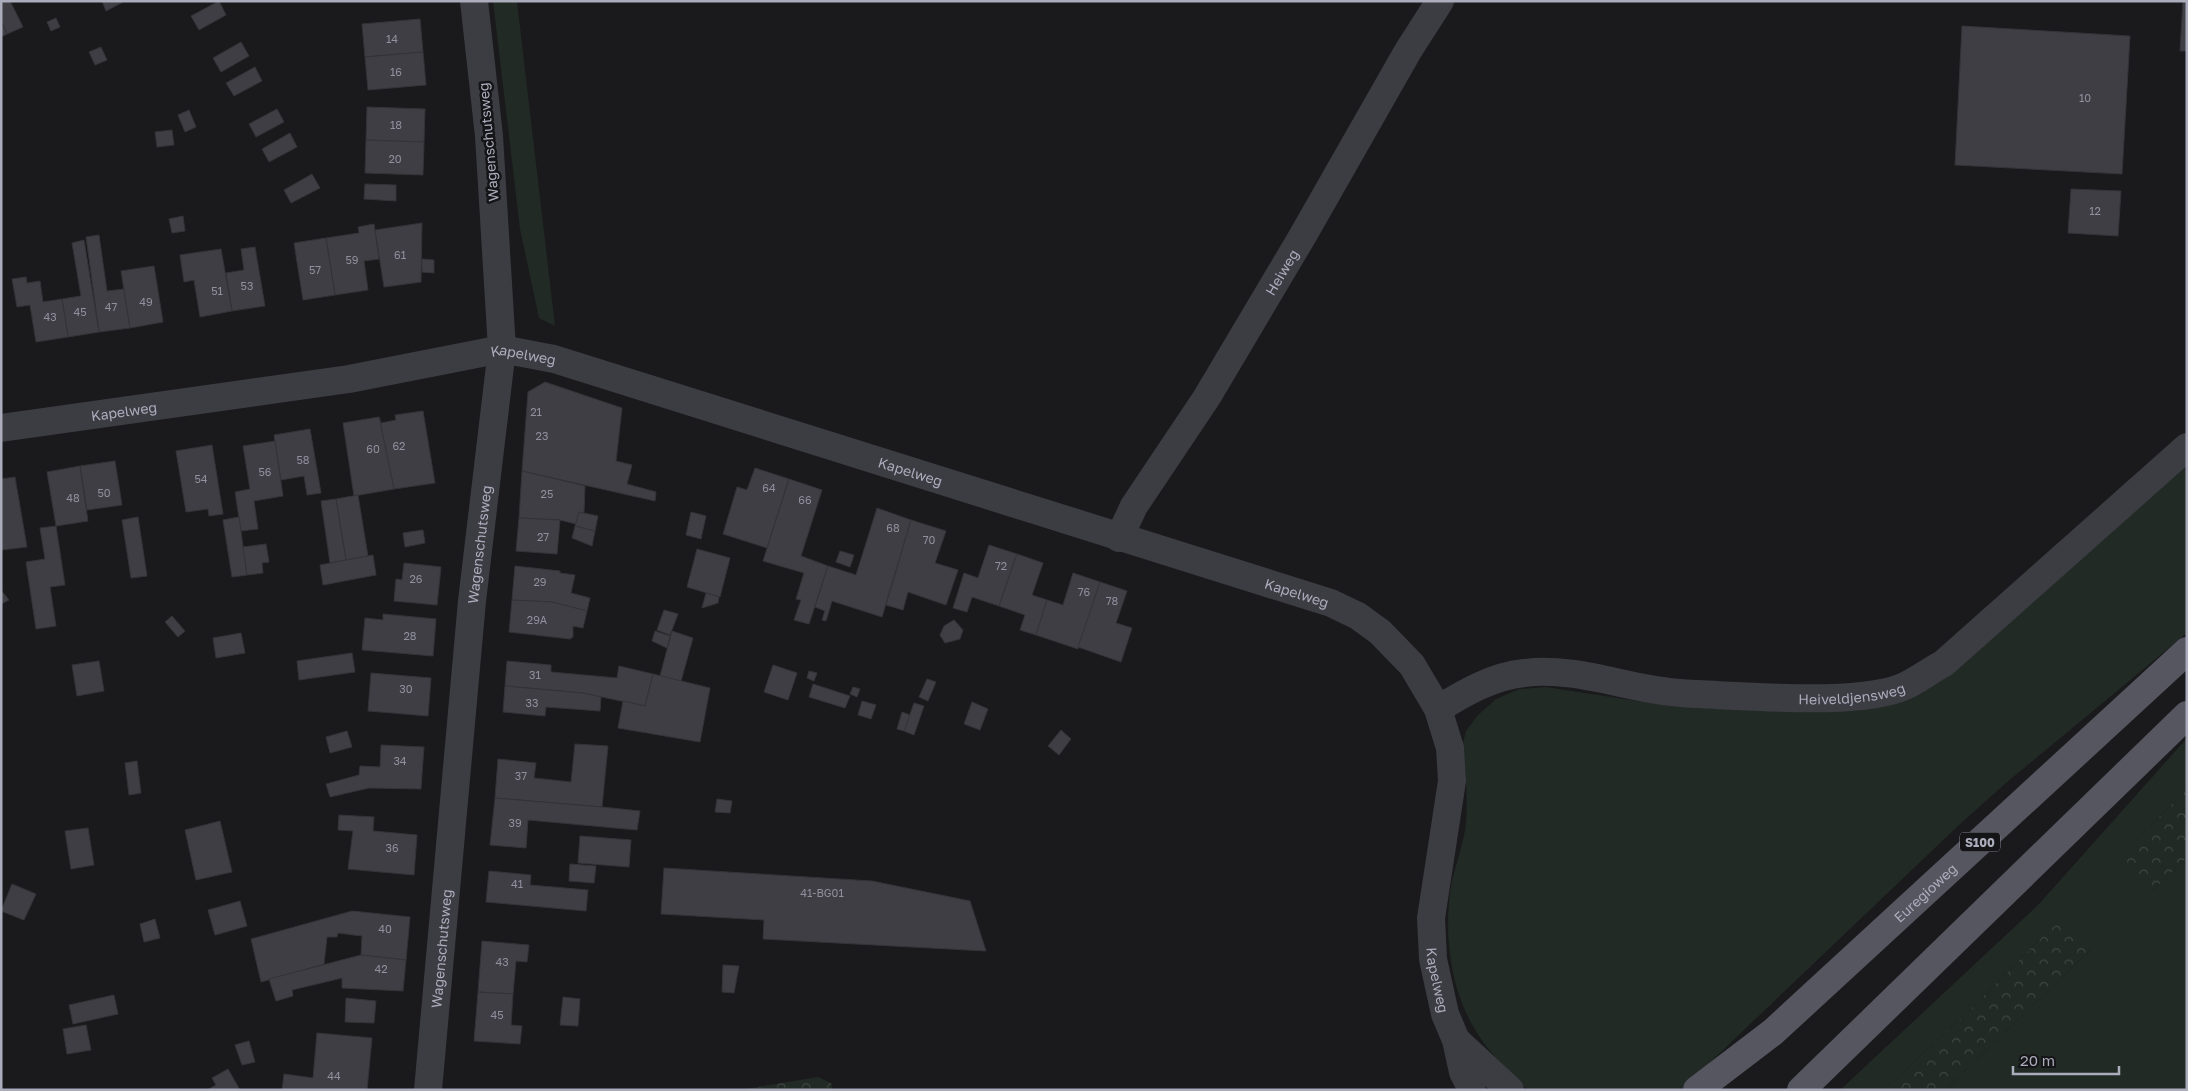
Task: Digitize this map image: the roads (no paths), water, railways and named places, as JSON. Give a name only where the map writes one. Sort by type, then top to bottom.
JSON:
[{"type":"main road","name":"Euregioweg","points":[[1696,1090],[1773,1032],[2187,651]]},
{"type":"main road","points":[[1801,1090],[2187,715]]},
{"type":"main road","name":"Euregioweg","points":[[1729,1090],[1773,1032]]},
{"type":"street","name":"Wagenschutsweg","points":[[428,1090],[472,601],[502,349],[489,136],[474,1]]},
{"type":"street","name":"Heiweg","points":[[1119,538],[1134,506],[1230,358],[1403,59],[1440,1]]},
{"type":"street","name":"Kapelweg","points":[[1,428],[349,379],[502,349],[554,359],[1119,538],[1331,603],[1358,616],[1380,632],[1412,665],[1438,709],[1450,748],[1452,781],[1431,918],[1433,959],[1445,1014],[1456,1040],[1463,1072],[1472,1090]]},
{"type":"street","name":"Heiveldjensweg","points":[[1438,709],[1470,690],[1495,680],[1525,673],[1571,674],[1664,692],[1738,696],[1805,698],[1870,695],[1904,686],[1944,663],[2187,447]]},
{"type":"street","name":"Kapelweg","points":[[1456,1040],[1510,1090]]}]
